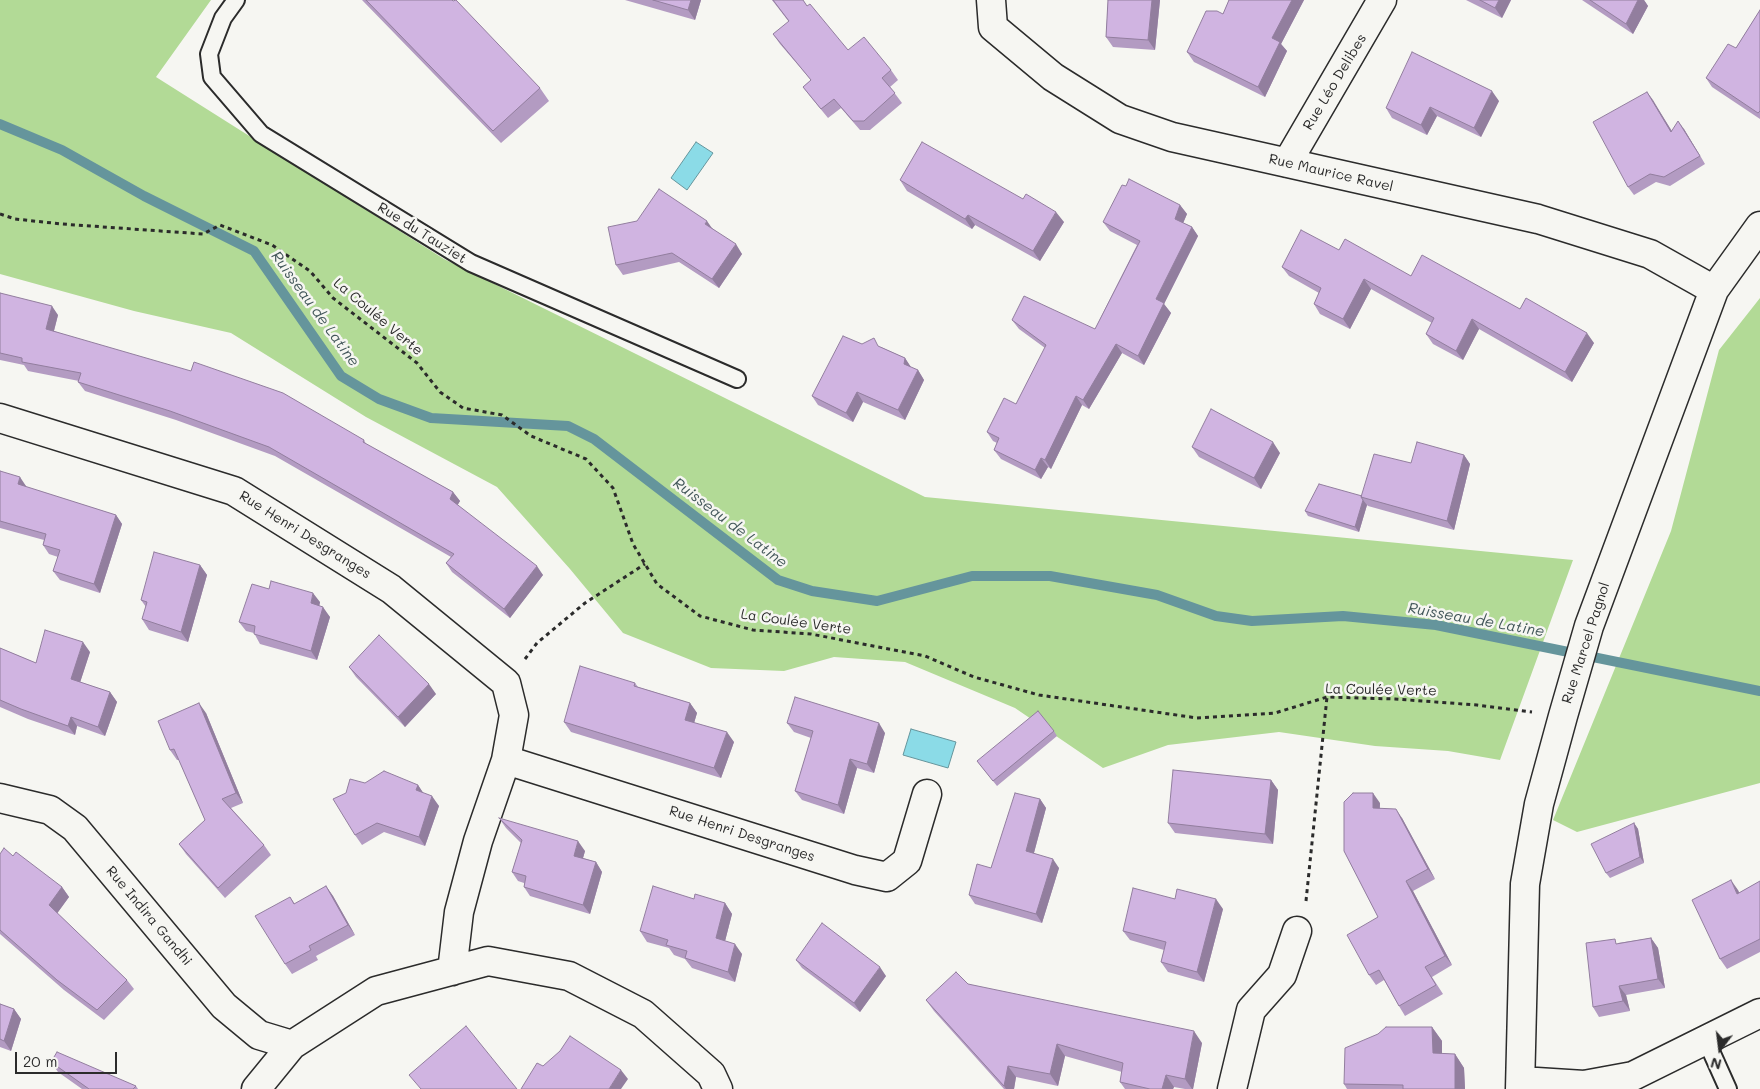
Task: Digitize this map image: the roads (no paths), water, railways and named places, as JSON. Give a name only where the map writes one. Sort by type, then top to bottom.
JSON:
[{"type":"street","name":"Rue Maurice Ravel","points":[[991,0],[993,26],[1053,77],[1120,119],[1172,137],[1538,219],[1650,254],[1714,290]]},
{"type":"street","name":"Rue Léo Delibes","points":[[1287,163],[1382,0]]},
{"type":"street","name":"Rue Marcel Pagnol","points":[[1520,1085],[1521,988],[1526,884],[1539,804],[1563,716],[1581,656],[1714,290],[1760,226]]},
{"type":"street","name":"Rue Henri Desgranges","points":[[0,418],[234,491],[391,589],[506,683],[514,715],[506,760],[855,870],[887,877],[907,861],[927,794]]},
{"type":"street","points":[[452,971],[459,912],[478,841],[506,760]]},
{"type":"street","name":"Rue Indira Gandhi","points":[[0,798],[50,810],[75,828],[224,1006],[259,1034],[292,1044]]},
{"type":"street","points":[[1232,1089],[1251,1010],[1282,975],[1297,931]]},
{"type":"street","points":[[256,1089],[292,1044],[376,991],[488,961],[569,976],[643,1014],[711,1074],[718,1089]]},
{"type":"street","points":[[1520,1085],[1584,1085],[1633,1076],[1760,1013]]},
{"type":"lane","name":"Rue du Tauziet","points":[[236,0],[223,18],[209,54],[212,78],[260,134],[471,263],[738,379]]},
{"type":"lane","points":[[1706,1040],[1728,1089]]},
{"type":"water","points":[[696,142],[713,153],[687,190],[671,178]]},
{"type":"water","points":[[911,729],[956,742],[948,768],[903,755]]},
{"type":"waterway","name":"Ruisseau de Latine","points":[[0,124],[62,150],[144,196],[254,251],[341,376],[379,399],[431,418],[568,426],[594,439],[778,580],[812,591],[877,601],[972,576],[1050,576],[1157,595],[1216,616],[1252,621],[1343,616],[1436,625],[1760,691]]}]
